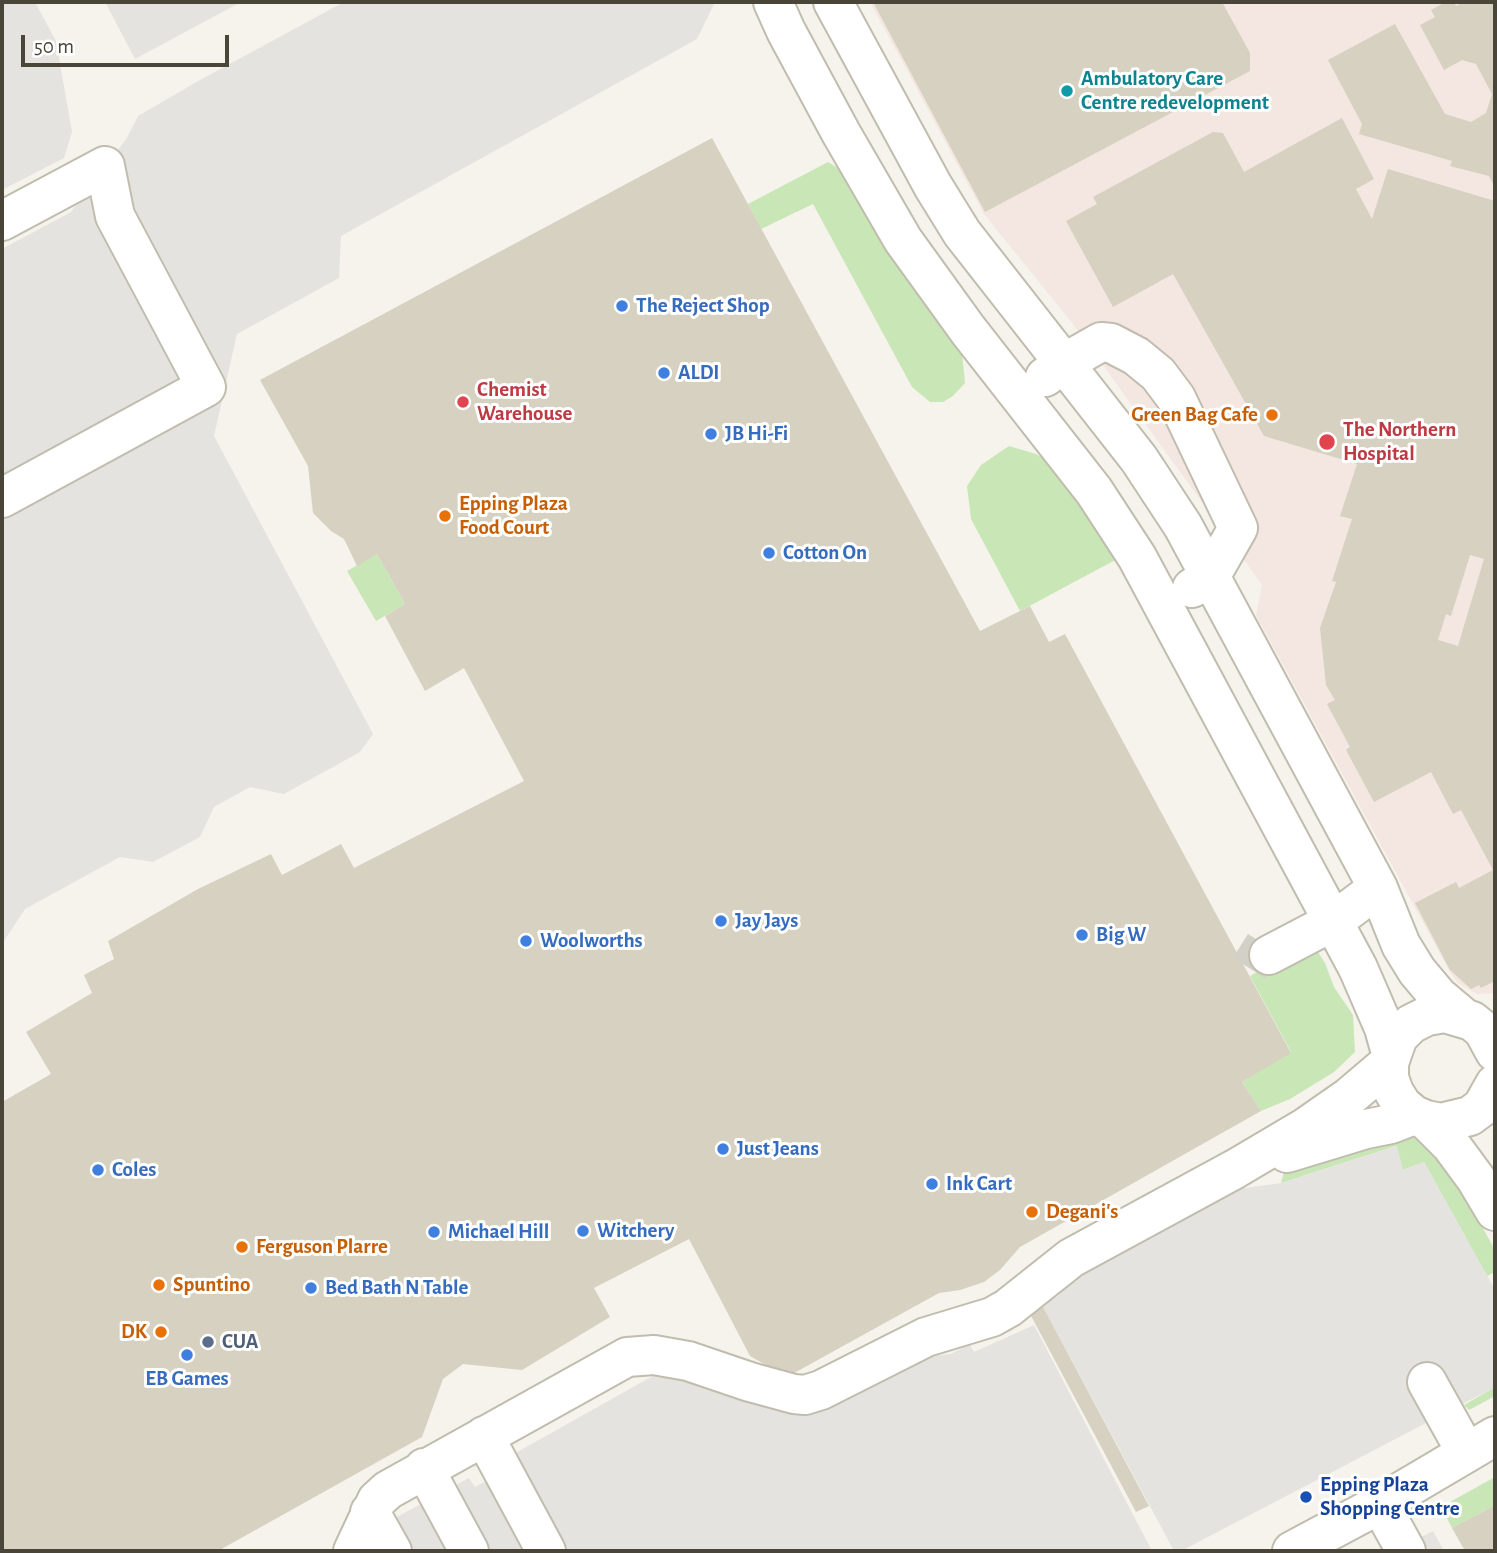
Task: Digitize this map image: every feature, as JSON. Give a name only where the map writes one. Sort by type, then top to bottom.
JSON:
[{"type":"street","points":[[773,2],[786,31],[884,211],[911,251],[1094,491],[1137,557],[1358,968],[1379,1016],[1390,1058],[1389,1078],[1394,1092],[1402,1105],[1451,1145],[1495,1211]]},
{"type":"street","points":[[834,2],[933,186],[962,233],[1139,459],[1183,526],[1378,888],[1401,944],[1417,971],[1437,996],[1483,1030],[1495,1052]]},
{"type":"street","points":[[846,141],[895,114]]},
{"type":"street","points":[[2,221],[105,166],[115,216],[206,387],[2,498]]},
{"type":"street","points":[[1020,396],[1064,363],[1101,342],[1111,343],[1136,356],[1158,374],[1176,398],[1238,528],[1210,577],[1163,605]]},
{"type":"street","points":[[1267,950],[1378,888]]},
{"type":"street","points":[[353,1551],[370,1511],[388,1490],[615,1363],[639,1354],[688,1362],[805,1395],[821,1390],[926,1337],[1000,1312],[1071,1258],[1235,1169],[1306,1127],[1349,1097],[1390,1058],[1398,1037],[1411,1024],[1427,1016],[1445,1013],[1463,1017]]},
{"type":"street","points":[[1235,1169],[1366,1129],[1420,1117],[1441,1123],[1470,1116],[1482,1107],[1495,1084]]},
{"type":"street","points":[[1292,1551],[1380,1504],[1481,1444],[1427,1382]]},
{"type":"street","points":[[484,1436],[546,1551]]},
{"type":"street","points":[[424,1468],[469,1551]]},
{"type":"street","points":[[1380,1504],[1405,1551]]},
{"type":"street","points":[[370,1511],[392,1551]]},
{"type":"shaded area","points":[[2,2],[35,2],[56,41],[72,132],[64,158],[2,190]]},
{"type":"shaded area","points":[[105,2],[241,2],[135,59]]},
{"type":"shaded area","points":[[344,2],[715,2],[697,39],[341,236],[339,278],[237,334],[214,436],[373,734],[360,752],[284,794],[250,787],[214,807],[200,837],[153,862],[120,857],[25,909],[2,944],[2,249],[71,212],[127,138],[138,116]]},
{"type":"shaded area","name":"The Northern Hospital","points":[[870,2],[1495,2],[1495,993],[1477,994],[1458,983],[1450,972],[1256,615],[1262,585],[1073,324],[984,214]]},
{"type":"shaded area","points":[[1397,1146],[1403,1170],[1424,1162],[1495,1290],[1495,1387],[1181,1551],[1174,1551],[1042,1305],[1059,1295],[1078,1272],[1231,1190],[1281,1183]]},
{"type":"shaded area","points":[[1034,1325],[1152,1551],[563,1551],[512,1455],[658,1373],[799,1410],[922,1357],[951,1354],[969,1344],[974,1352]]},
{"type":"shaded area","points":[[469,1478],[475,1487],[492,1478],[531,1551],[389,1551],[391,1520]]},
{"type":"shaded area","points":[[1433,1531],[1444,1551],[1394,1551]]},
{"type":"green space","points":[[828,162],[846,173],[962,354],[965,383],[943,402],[930,402],[912,387],[813,204],[761,229],[748,204]]},
{"type":"green space","points":[[1009,446],[1036,454],[1069,476],[1119,558],[1020,611],[971,519],[967,486],[981,465]]},
{"type":"green space","points":[[377,554],[405,604],[376,621],[347,571]]},
{"type":"green space","points":[[1313,944],[1325,963],[1334,987],[1353,1015],[1355,1052],[1334,1072],[1290,1099],[1261,1111],[1242,1082],[1291,1052],[1250,976],[1303,946]]},
{"type":"green space","points":[[1387,1124],[1421,1139],[1449,1167],[1495,1250],[1495,1272],[1487,1276],[1424,1162],[1403,1170],[1396,1146],[1281,1183],[1285,1168]]},
{"type":"green space","points":[[1495,1387],[1495,1396],[1469,1410],[1464,1405]]},
{"type":"green space","points":[[1495,1477],[1495,1505],[1452,1528],[1441,1507]]},
{"type":"building","name":"Ambulatory Care Centre redevelopment","points":[[873,2],[1222,2],[1250,53],[1250,71],[985,212]]},
{"type":"building","points":[[1446,2],[1454,2],[1456,6],[1464,2],[1495,2],[1495,188],[1489,176],[1450,166],[1452,161],[1359,134],[1362,124],[1328,60],[1395,24],[1445,114],[1471,122],[1486,113],[1492,94],[1476,64],[1462,60],[1444,70],[1420,25],[1435,17],[1431,10]]},
{"type":"building","points":[[1342,118],[1374,179],[1356,189],[1372,219],[1388,169],[1495,201],[1495,981],[1481,988],[1479,985],[1471,989],[1450,970],[1415,903],[1456,882],[1459,888],[1493,870],[1461,810],[1453,814],[1431,772],[1374,802],[1346,750],[1350,747],[1327,704],[1335,700],[1326,685],[1320,628],[1336,582],[1332,581],[1352,519],[1340,516],[1357,464],[1264,436],[1173,274],[1113,307],[1066,221],[1097,204],[1093,197],[1213,132],[1223,133],[1244,172]],"holes":[[[1470,555],[1484,559],[1458,646],[1438,640],[1446,614],[1451,616]]]},
{"type":"building","points":[[712,138],[980,631],[1030,606],[1049,642],[1065,634],[1291,1053],[1242,1082],[1261,1111],[1020,1247],[1000,1270],[984,1282],[939,1293],[787,1377],[750,1356],[689,1239],[594,1288],[610,1317],[522,1370],[463,1364],[443,1379],[422,1437],[218,1551],[2,1551],[2,1102],[51,1074],[26,1032],[92,993],[84,975],[114,959],[108,941],[198,889],[271,854],[282,875],[341,844],[354,868],[524,781],[464,668],[425,691],[385,616],[405,604],[377,554],[357,566],[344,539],[331,531],[313,513],[308,466],[260,380]]},
{"type":"building","points":[[1042,1305],[1149,1506],[1136,1512],[1029,1312]]},
{"type":"building","points":[[1495,1505],[1495,1551],[1465,1551],[1452,1528]]},
{"type":"tunnel","points":[[1249,968],[1264,944]]},
{"type":"place","name":"Ambulatory Care Centre redevelopment","points":[[1067,91]]},
{"type":"place","name":"The Reject Shop","points":[[622,306]]},
{"type":"place","name":"ALDI","points":[[664,373]]},
{"type":"place","name":"Chemist Warehouse","points":[[463,402]]},
{"type":"place","name":"Green Bag Cafe","points":[[1272,415]]},
{"type":"place","name":"JB Hi-Fi","points":[[711,434]]},
{"type":"place","name":"The Northern Hospital","points":[[1327,442]]},
{"type":"place","name":"Epping Plaza Food Court","points":[[445,516]]},
{"type":"place","name":"Cotton On","points":[[769,553]]},
{"type":"place","name":"Jay Jays","points":[[721,921]]},
{"type":"place","name":"Big W","points":[[1082,935]]},
{"type":"place","name":"Woolworths","points":[[526,941]]},
{"type":"place","name":"Just Jeans","points":[[723,1149]]},
{"type":"place","name":"Coles","points":[[98,1170]]},
{"type":"place","name":"Ink Cart","points":[[932,1184]]},
{"type":"place","name":"Degani's","points":[[1032,1212]]},
{"type":"place","name":"Witchery","points":[[583,1231]]},
{"type":"place","name":"Michael Hill","points":[[434,1232]]},
{"type":"place","name":"Ferguson Plarre","points":[[242,1247]]},
{"type":"place","name":"Spuntino","points":[[159,1285]]},
{"type":"place","name":"Bed Bath N Table","points":[[311,1288]]},
{"type":"place","name":"DK","points":[[161,1332]]},
{"type":"place","name":"CUA","points":[[208,1342]]},
{"type":"place","name":"EB Games","points":[[187,1355]]},
{"type":"place","name":"Epping Plaza Shopping Centre","points":[[1306,1497]]}]
